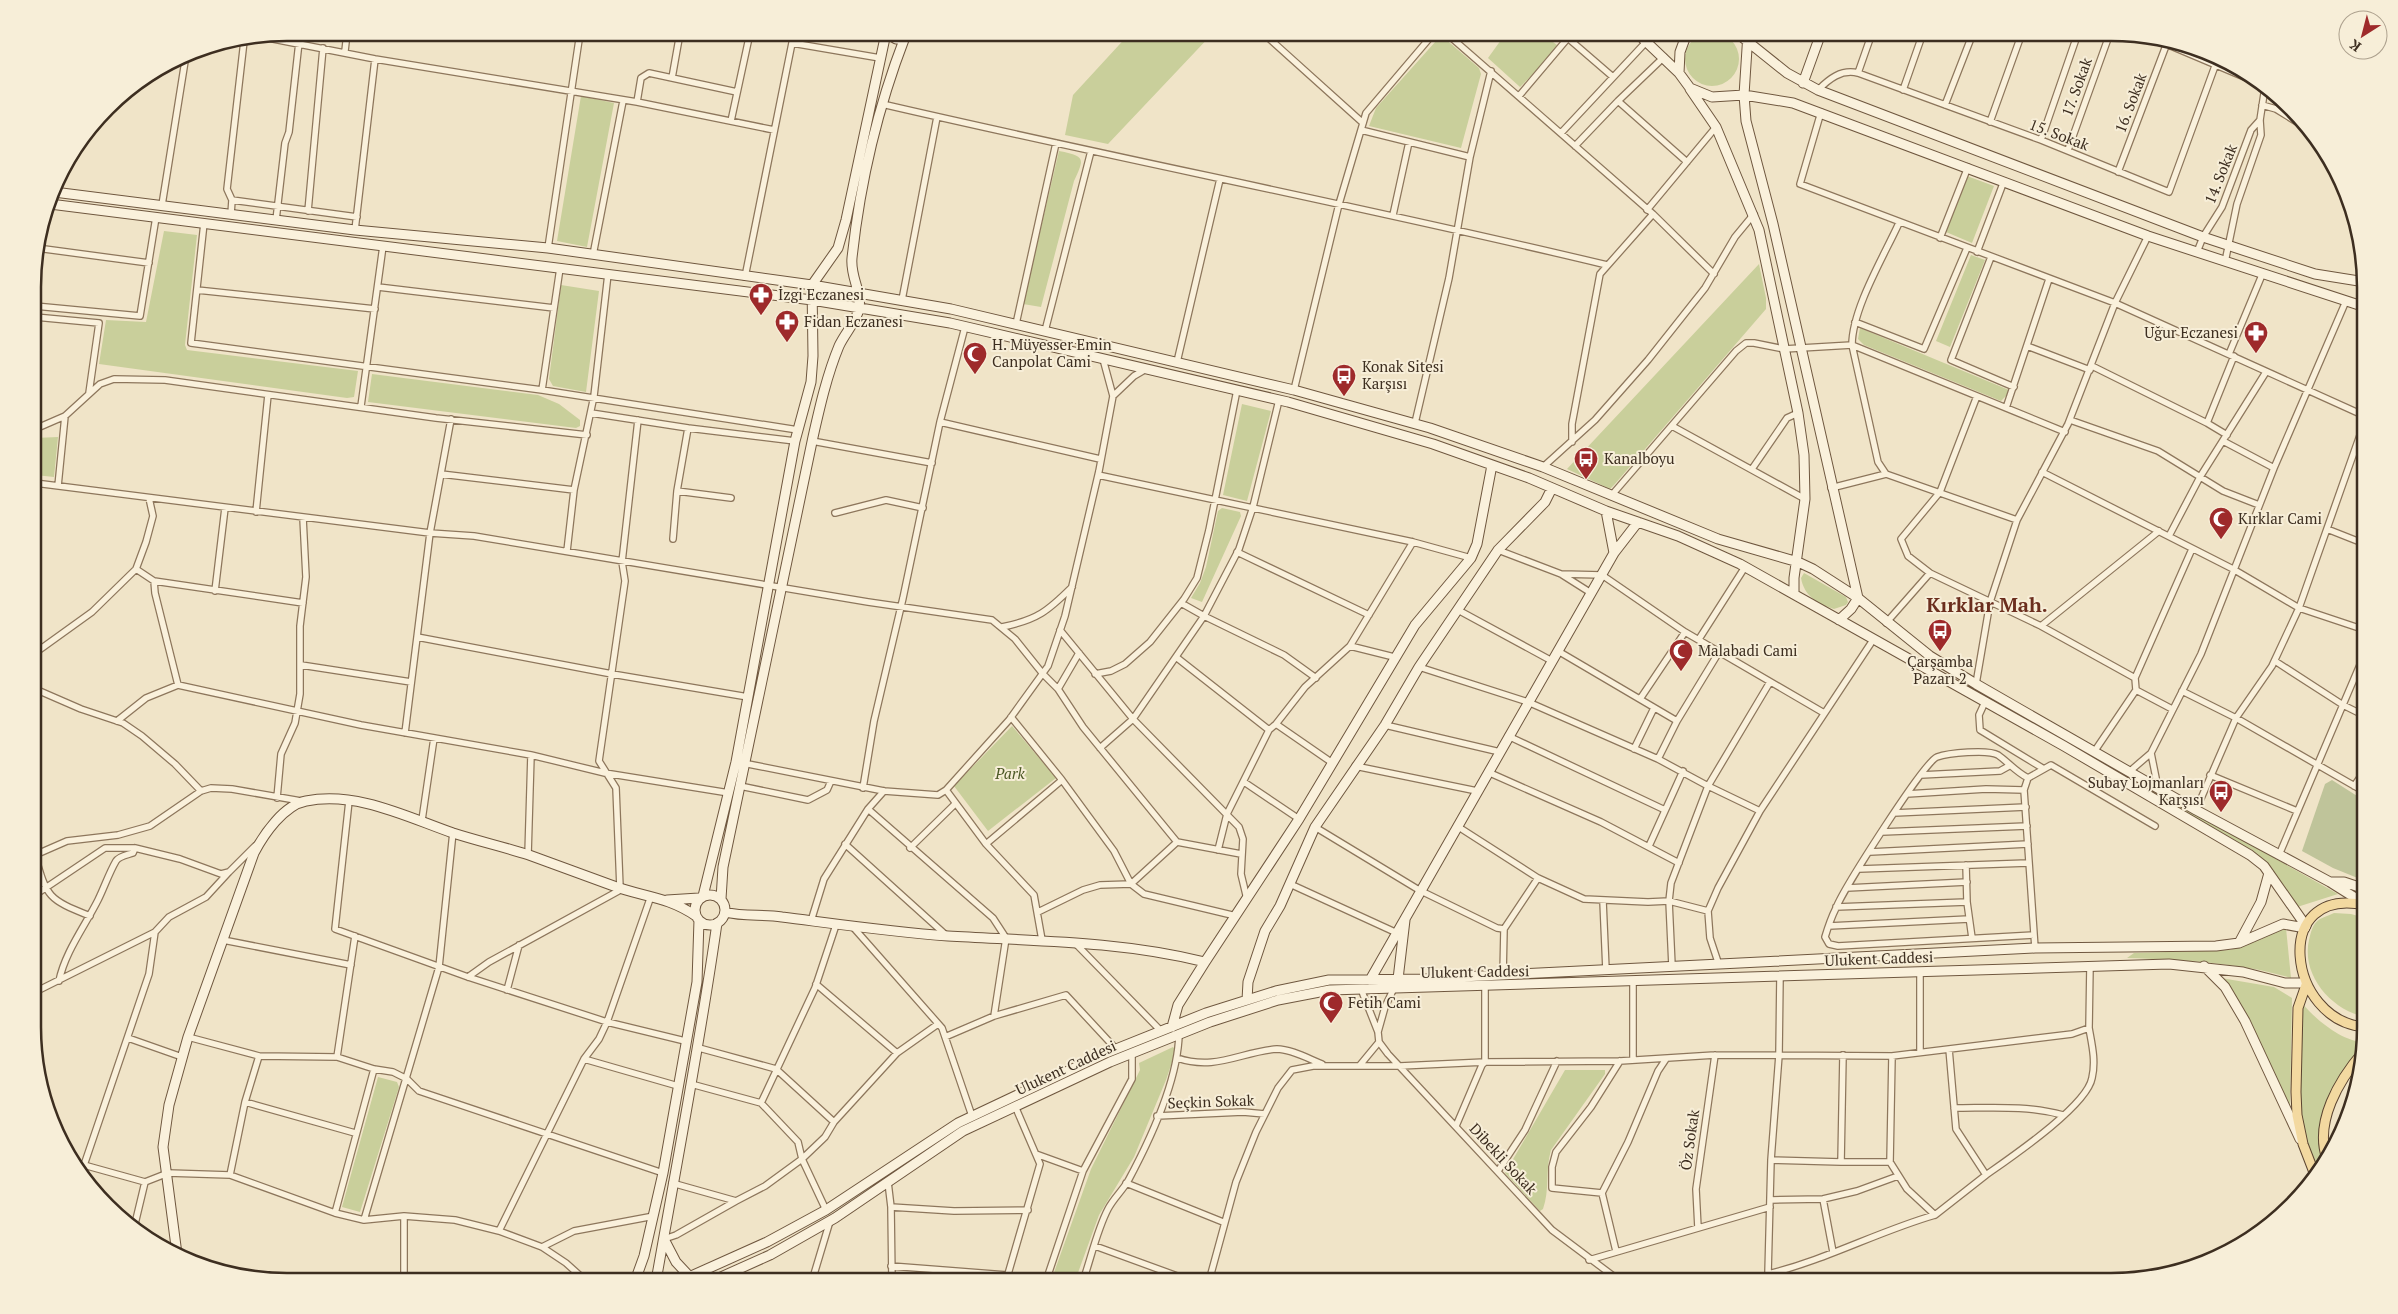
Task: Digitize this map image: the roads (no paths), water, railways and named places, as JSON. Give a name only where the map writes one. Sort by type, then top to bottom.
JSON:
[{"type":"main road","points":[[2357,904],[2337,903],[2323,908],[2308,921],[2302,936],[2300,957],[2306,984],[2317,1000],[2329,1012],[2357,1025]]},
{"type":"main road","points":[[2306,984],[2298,1008],[2296,1092],[2297,1115],[2303,1144],[2312,1167]]},
{"type":"main road","points":[[2324,1150],[2324,1132],[2328,1111],[2344,1076],[2354,1063]]},
{"type":"street","points":[[287,41],[345,51],[375,59],[637,102],[774,130]]},
{"type":"street","points":[[345,51],[346,41]]},
{"type":"street","points":[[548,248],[579,41]]},
{"type":"street","points":[[672,78],[678,41]]},
{"type":"street","points":[[731,121],[748,41]]},
{"type":"street","points":[[637,1273],[654,1216],[663,1173],[697,982],[697,918],[694,906],[701,897],[736,762],[795,441],[811,382],[813,364],[812,285],[838,248],[846,220],[884,41]]},
{"type":"street","points":[[725,912],[721,900],[722,868],[812,441],[828,376],[840,343],[857,317],[859,308],[860,293],[854,282],[851,267],[854,237],[882,104],[906,41]]},
{"type":"street","points":[[1273,41],[1363,123]]},
{"type":"street","points":[[1294,390],[1339,204],[1366,113],[1426,41]]},
{"type":"street","points":[[1456,41],[1653,214],[1714,274]]},
{"type":"street","points":[[1519,96],[1565,41]]},
{"type":"street","points":[[1571,41],[1613,77]]},
{"type":"street","points":[[1561,133],[1647,41],[1679,73],[1716,126],[1759,230],[1798,413],[1804,455],[1805,499],[1798,562],[1794,578],[1794,594]]},
{"type":"street","points":[[1679,73],[1680,52],[1684,41]]},
{"type":"street","points":[[1748,41],[1744,95],[1746,121],[1773,224],[1799,348],[1858,598],[1851,610],[1839,620]]},
{"type":"street","points":[[1753,41],[1773,63],[1803,83],[1818,90],[2203,237],[2314,274],[2357,281]]},
{"type":"street","points":[[1803,83],[1818,41]]},
{"type":"street","points":[[1858,73],[1869,41]]},
{"type":"street","points":[[1903,90],[1920,41]]},
{"type":"street","points":[[1945,105],[1970,41]]},
{"type":"street","points":[[1990,122],[2019,41]]},
{"type":"street","points":[[2042,140],[2075,41]]},
{"type":"street","name":"17. Sokak","points":[[2068,150],[2107,41]]},
{"type":"street","points":[[276,220],[285,143],[289,132],[298,43]]},
{"type":"street","points":[[745,277],[792,43],[880,58]]},
{"type":"street","points":[[231,214],[232,200],[227,189],[244,45]]},
{"type":"street","points":[[308,211],[323,48]]},
{"type":"street","name":"16. Sokak","points":[[2118,172],[2166,48]]},
{"type":"street","points":[[2187,53],[2226,70]]},
{"type":"street","points":[[1575,146],[1664,57]]},
{"type":"street","points":[[355,230],[375,59]]},
{"type":"street","points":[[162,205],[185,64]]},
{"type":"street","name":"15. Sokak","points":[[1818,90],[1832,76],[1852,71],[2042,140],[2169,192],[2215,66]]},
{"type":"street","points":[[1415,423],[1449,278],[1470,157],[1491,71]]},
{"type":"street","points":[[637,102],[641,78],[649,73],[737,92]]},
{"type":"street","points":[[1690,88],[1712,97],[1744,95],[1794,103],[2148,236],[2357,305]]},
{"type":"street","name":"14. Sokak","points":[[2225,262],[2236,204],[2261,135],[2260,120],[2264,95]]},
{"type":"street","points":[[593,255],[623,101]]},
{"type":"street","points":[[1618,101],[1686,162]]},
{"type":"street","points":[[882,104],[1220,179],[1457,228],[1607,265]]},
{"type":"street","points":[[2262,105],[2276,109],[2288,117]]},
{"type":"street","points":[[1820,112],[1800,184],[2115,303],[2357,413]]},
{"type":"street","points":[[902,300],[937,117]]},
{"type":"street","name":"14. Sokak","points":[[2197,252],[2203,237],[2222,207],[2252,130],[2260,120]]},
{"type":"street","points":[[1647,210],[1716,126]]},
{"type":"street","points":[[1361,130],[1470,157]]},
{"type":"street","points":[[1393,215],[1410,142]]},
{"type":"street","points":[[1016,324],[1056,143]]},
{"type":"street","points":[[1045,331],[1091,151]]},
{"type":"street","points":[[1940,238],[1968,167]]},
{"type":"street","points":[[1177,362],[1220,179]]},
{"type":"street","points":[[1977,252],[2004,181]]},
{"type":"street","points":[[60,193],[355,230],[548,248],[812,285],[902,300],[951,309],[1294,390],[1415,423],[1543,467],[1718,539],[1798,562],[1826,577],[1858,598],[1886,623],[1930,656],[1976,684],[2196,810],[2330,882],[2357,900]]},
{"type":"street","points":[[232,200],[357,217]]},
{"type":"street","points":[[55,205],[812,300],[859,308],[965,327],[1237,390],[1279,400],[1433,444],[1552,488],[1606,511],[1678,536],[1745,567],[1794,594],[2064,746],[2250,855],[2269,873],[2305,927]]},
{"type":"street","points":[[1572,442],[1572,424],[1600,274],[1653,214]]},
{"type":"street","points":[[1543,467],[1602,413],[1625,387],[1714,274],[1735,237],[1754,214]]},
{"type":"street","points":[[41,307],[140,316],[156,217]]},
{"type":"street","points":[[204,223],[191,343],[542,390],[594,400],[798,430]]},
{"type":"street","points":[[1886,474],[1878,462],[1852,345],[1855,322],[1899,223]]},
{"type":"street","points":[[1976,684],[1990,602],[2017,520],[2070,420],[2115,303],[2148,236]]},
{"type":"street","points":[[361,406],[383,246]]},
{"type":"street","points":[[1855,322],[1924,349],[1967,248]]},
{"type":"street","points":[[44,249],[149,263]]},
{"type":"street","points":[[1991,257],[1951,360],[2014,387]]},
{"type":"street","points":[[542,390],[560,268]]},
{"type":"street","points":[[567,551],[574,490],[594,400],[608,274]]},
{"type":"street","points":[[2207,423],[2262,275]]},
{"type":"street","points":[[2006,408],[2049,279]]},
{"type":"street","points":[[378,287],[554,308]]},
{"type":"street","points":[[197,290],[375,309]]},
{"type":"street","points":[[2129,772],[2151,753],[2201,654],[2274,468],[2346,301]]},
{"type":"street","points":[[41,318],[99,323],[89,393]]},
{"type":"street","points":[[863,788],[874,721],[923,508],[940,422],[965,327]]},
{"type":"street","points":[[1611,496],[1741,346],[1754,343],[1784,348],[1852,345],[2064,432]]},
{"type":"street","points":[[2027,346],[2091,368],[2207,423],[2227,435]]},
{"type":"street","points":[[736,762],[884,791],[938,795],[946,790],[1011,717],[1043,674],[1060,630],[1098,475],[1113,396],[1103,359]]},
{"type":"street","points":[[1113,396],[1134,376],[1146,369]]},
{"type":"street","points":[[2169,536],[2200,478],[2266,372]]},
{"type":"street","points":[[41,427],[65,416],[100,384],[114,379],[165,380],[451,420],[587,435]]},
{"type":"street","points":[[1095,674],[1111,671],[1138,653],[1150,642],[1181,603],[1197,578],[1203,561],[1237,390]]},
{"type":"street","points":[[256,512],[268,395]]},
{"type":"street","points":[[1977,396],[1940,492],[1901,539],[1908,556],[1930,573],[2041,626],[2135,678]]},
{"type":"street","points":[[1100,748],[1133,719],[1204,616],[1237,552],[1253,507],[1279,400]]},
{"type":"street","points":[[592,413],[688,428],[795,441]]},
{"type":"street","points":[[1752,469],[1787,418],[1798,413]]},
{"type":"street","points":[[58,486],[65,416]]},
{"type":"street","points":[[405,733],[430,533],[451,420]]},
{"type":"street","points":[[621,888],[616,788],[599,761],[625,581],[622,562],[638,420]]},
{"type":"street","points":[[2070,420],[2158,451],[2223,491],[2260,505]]},
{"type":"street","points":[[940,422],[1100,459]]},
{"type":"street","points":[[1672,426],[1805,499]]},
{"type":"street","points":[[673,539],[677,490],[688,428]]},
{"type":"street","points":[[812,441],[932,462]]},
{"type":"street","points":[[2223,441],[2274,468]]},
{"type":"street","points":[[2196,810],[2236,718],[2275,660],[2299,608],[2357,444]]},
{"type":"street","points":[[1172,1027],[1178,1005],[1204,962],[1299,819],[1394,657],[1415,625],[1471,558],[1477,544],[1492,465]]},
{"type":"street","points":[[2042,472],[2169,536],[2192,550],[2233,569],[2299,608],[2357,627]]},
{"type":"street","points":[[441,474],[574,490]]},
{"type":"street","points":[[1831,488],[1886,474],[2017,520]]},
{"type":"street","points":[[1098,475],[1413,542],[1471,558]]},
{"type":"street","points":[[41,484],[303,518],[430,533],[474,536],[622,562],[992,620],[1002,627],[1032,658],[1043,674],[1058,689],[1100,748],[1177,842],[1241,854]]},
{"type":"street","points":[[1247,1000],[1248,982],[1265,931],[1290,884],[1315,827],[1355,766],[1385,725],[1419,667],[1498,550],[1545,502],[1552,488]]},
{"type":"street","points":[[677,490],[731,498]]},
{"type":"street","points":[[41,649],[92,612],[136,569],[146,542],[152,516],[149,498]]},
{"type":"street","points":[[834,513],[886,500],[923,508]]},
{"type":"street","points":[[215,591],[225,508]]},
{"type":"street","points":[[1606,511],[1614,553]]},
{"type":"street","points":[[277,798],[281,754],[295,723],[297,710],[301,665],[300,626],[306,577],[303,518]]},
{"type":"street","points":[[1370,980],[1419,890],[1477,791],[1490,773],[1508,736],[1614,553],[1638,522]]},
{"type":"street","points":[[2327,529],[2357,541]]},
{"type":"street","points":[[2041,626],[2159,531]]},
{"type":"street","points":[[1218,850],[1227,814],[1269,730],[1276,724],[1305,687],[1350,646],[1413,542]]},
{"type":"street","points":[[1498,550],[1561,574],[1591,593]]},
{"type":"street","points":[[2094,752],[2136,690],[2135,678],[2192,550]]},
{"type":"street","points":[[1237,552],[1369,615]]},
{"type":"street","points":[[1699,639],[1745,567]]},
{"type":"street","points":[[136,569],[154,581],[303,603]]},
{"type":"street","points":[[1886,623],[1930,573]]},
{"type":"street","points":[[1561,574],[1602,575],[1686,632],[1824,713]]},
{"type":"street","points":[[154,581],[155,593],[178,685]]},
{"type":"street","points":[[1002,627],[1023,623],[1048,611],[1072,587]]},
{"type":"street","points":[[1181,603],[1284,655],[1316,678]]},
{"type":"street","points":[[1458,610],[1552,661]]},
{"type":"street","points":[[1060,630],[1133,719],[1239,827],[1243,839],[1241,874],[1247,899]]},
{"type":"street","points":[[1640,700],[1686,632]]},
{"type":"street","points":[[417,637],[612,674],[748,697]]},
{"type":"street","points":[[1719,964],[1710,938],[1708,911],[1718,888],[1760,811],[1873,640]]},
{"type":"street","points":[[1350,646],[1394,657]]},
{"type":"street","points":[[1558,651],[1677,722]]},
{"type":"street","points":[[1658,759],[1677,722],[1720,652]]},
{"type":"street","points":[[1058,689],[1079,653]]},
{"type":"street","points":[[1176,657],[1269,730]]},
{"type":"street","points":[[2275,660],[2343,705],[2357,712]]},
{"type":"street","points":[[301,665],[411,682]]},
{"type":"street","points":[[1419,667],[1528,702],[1658,759],[1760,811]]},
{"type":"street","points":[[2279,856],[2357,672]]},
{"type":"street","points":[[1672,966],[1669,901],[1671,882],[1708,786],[1770,682]]},
{"type":"street","points":[[117,721],[146,698],[178,685],[405,733],[530,755],[605,773],[728,793]]},
{"type":"street","points":[[2136,690],[2172,709]]},
{"type":"street","points":[[2182,691],[2236,718],[2357,788]]},
{"type":"street","points":[[41,692],[81,709],[117,721],[142,736],[200,791]]},
{"type":"street","points":[[1985,702],[1980,715],[1980,730],[2044,769]]},
{"type":"street","points":[[1634,749],[1654,708]]},
{"type":"street","points":[[1011,717],[1062,780],[1114,851],[1131,884],[1144,894],[1236,916]]},
{"type":"street","points":[[1276,724],[1331,762]]},
{"type":"street","points":[[1385,725],[1500,752]]},
{"type":"street","points":[[1508,736],[1665,810]]},
{"type":"street","points":[[422,820],[434,738]]},
{"type":"street","points":[[2028,778],[2009,766],[1997,754],[1984,752],[1948,754],[1930,761],[1894,813],[1847,888],[1836,907],[1825,937],[1829,944],[1838,946],[2034,935]]},
{"type":"street","points":[[2151,753],[2158,788]]},
{"type":"street","points":[[528,855],[530,755]]},
{"type":"street","points":[[2035,948],[2024,790],[2028,778],[2051,765],[2155,826]]},
{"type":"street","points":[[1355,766],[1477,791]]},
{"type":"street","points":[[1921,775],[2000,771],[2009,766]]},
{"type":"street","points":[[1649,846],[1683,771]]},
{"type":"street","points":[[1490,773],[1601,822],[1649,846],[1679,864]]},
{"type":"street","points":[[2210,775],[2297,811]]},
{"type":"street","points":[[986,844],[1062,780]]},
{"type":"street","points":[[740,786],[808,800],[827,790],[831,781]]},
{"type":"street","points":[[1244,782],[1299,819]]},
{"type":"street","points":[[2354,786],[2357,782]]},
{"type":"street","points":[[41,853],[67,842],[118,835],[150,826],[200,791],[210,788],[232,789],[303,802],[340,800],[396,810],[453,832],[528,855],[621,888],[666,900],[707,925],[717,923]]},
{"type":"street","points":[[1907,794],[1986,789],[2024,790]]},
{"type":"street","points":[[946,790],[986,844],[1034,894],[1042,940]]},
{"type":"street","points":[[811,921],[824,879],[868,809],[884,791]]},
{"type":"street","points":[[349,801],[335,929],[506,990],[607,1022],[685,1041]]},
{"type":"street","points":[[41,989],[155,932],[169,917],[206,897],[290,808],[303,802]]},
{"type":"street","points":[[910,848],[955,804]]},
{"type":"street","points":[[1894,813],[2026,807]]},
{"type":"street","points":[[868,809],[910,848],[993,918],[1006,938],[994,1016]]},
{"type":"street","points":[[1456,826],[1538,878],[1584,899],[1603,901],[1669,901],[1708,911]]},
{"type":"street","points":[[1882,832],[2027,826]]},
{"type":"street","points":[[1315,827],[1419,890],[1497,928],[1504,929]]},
{"type":"street","points":[[364,1220],[439,967],[453,832]]},
{"type":"street","points":[[176,1246],[168,1173],[163,1147],[169,1105],[188,1037],[260,841]]},
{"type":"street","points":[[1038,912],[1083,890],[1100,885],[1131,884],[1177,842]]},
{"type":"street","points":[[845,844],[947,936]]},
{"type":"street","points":[[1870,852],[2028,844]]},
{"type":"street","points":[[41,889],[105,848],[134,848],[180,858],[221,874],[229,872]]},
{"type":"street","points":[[59,981],[61,971],[90,916],[116,860],[133,853],[134,848]]},
{"type":"street","points":[[1859,869],[2028,863]]},
{"type":"street","points":[[1966,865],[1967,902],[1972,938]]},
{"type":"street","points":[[2239,943],[2261,902],[2269,873]]},
{"type":"street","points":[[41,876],[44,887],[56,901],[90,916]]},
{"type":"street","points":[[1504,975],[1504,929],[1538,878]]},
{"type":"street","points":[[1847,888],[1967,882]]},
{"type":"street","points":[[2330,882],[2344,882],[2357,886]]},
{"type":"street","points":[[1290,884],[1397,933]]},
{"type":"street","points":[[468,977],[621,888]]},
{"type":"street","points":[[666,900],[713,895],[721,900]]},
{"type":"street","points":[[499,1232],[584,1059],[599,1039],[607,1022],[652,896]]},
{"type":"street","points":[[1603,901],[1606,970]]},
{"type":"street","points":[[1836,907],[1967,902]]},
{"type":"street","points":[[725,912],[743,916],[779,916],[836,925],[852,925],[947,936],[1042,940],[1163,952],[1204,962]]},
{"type":"street","points":[[658,1273],[672,1183],[699,1048],[717,923],[725,912]]},
{"type":"street","points":[[1398,979],[1405,917]]},
{"type":"street","points":[[1829,926],[1969,919]]},
{"type":"street","points":[[699,1273],[768,1242],[826,1210],[958,1123],[972,1116],[1116,1049],[1172,1027],[1276,991],[1329,980],[1504,975],[2035,948],[2216,946],[2239,943],[2283,924],[2305,927]]},
{"type":"street","points":[[761,1103],[816,984],[836,925]]},
{"type":"street","points":[[852,925],[938,1024],[945,1036],[972,1116]]},
{"type":"street","points":[[84,1165],[149,974],[155,932]]},
{"type":"street","points":[[336,1057],[355,936]]},
{"type":"street","points":[[223,940],[351,965]]},
{"type":"street","points":[[1075,943],[1161,1031]]},
{"type":"street","points":[[506,990],[519,946]]},
{"type":"street","name":"Ulukent Caddesi","points":[[730,1273],[770,1255],[830,1221],[962,1131],[1015,1106],[1179,1034],[1278,1000],[1330,990],[2170,964],[2204,966],[2243,972],[2285,983],[2306,984]]},
{"type":"street","points":[[1772,1273],[1794,1268],[1906,1223],[1935,1214],[2033,1141],[2063,1115],[2092,1080],[2094,1057],[2089,1028],[2090,966]]},
{"type":"street","points":[[2204,966],[2225,987],[2245,1021],[2303,1144]]},
{"type":"street","points":[[1920,972],[1920,1052]]},
{"type":"street","points":[[1768,1273],[1772,1160],[1779,1055],[1780,976]]},
{"type":"street","points":[[1633,981],[1633,1060]]},
{"type":"street","points":[[816,984],[897,1053]]},
{"type":"street","points":[[1456,1126],[1485,1062],[1485,986]]},
{"type":"street","points":[[1378,1032],[1385,1008],[1394,988]]},
{"type":"street","points":[[1360,1065],[1379,1042],[1378,1032],[1361,989]]},
{"type":"street","points":[[945,1036],[994,1016],[1066,995],[1116,1049]]},
{"type":"street","points":[[664,1239],[676,1235],[765,1186],[802,1159],[825,1137],[834,1122],[897,1053],[938,1024]]},
{"type":"street","points":[[1211,1273],[1223,1222],[1236,1182],[1278,1088],[1292,1070],[1326,1065],[1400,1066],[1485,1062],[1620,1061],[1715,1055],[1892,1056],[2072,1034],[2089,1028]]},
{"type":"street","points":[[1086,1273],[1108,1208],[1126,1183],[1172,1083],[1179,1034]]},
{"type":"street","points":[[188,1037],[259,1056],[336,1057],[374,1069],[393,1072],[407,1079],[419,1091],[663,1173]]},
{"type":"street","points":[[128,1038],[182,1057]]},
{"type":"street","name":"Dibekli Sokak","points":[[1379,1042],[1552,1230],[1608,1273]]},
{"type":"street","points":[[699,1048],[776,1069],[834,1122]]},
{"type":"street","points":[[1177,1058],[1204,1064],[1228,1061],[1279,1049],[1326,1065]]},
{"type":"street","points":[[1949,1049],[1956,1129],[1986,1175]]},
{"type":"street","points":[[1049,1273],[1084,1171],[1132,1079],[1132,1053]]},
{"type":"street","name":"Öz Sokak","points":[[1698,1228],[1696,1189],[1715,1055]]},
{"type":"street","points":[[1841,1162],[1843,1055]]},
{"type":"street","points":[[230,1175],[245,1102],[259,1056]]},
{"type":"street","points":[[1892,1056],[1890,1162],[1907,1189],[1935,1214]]},
{"type":"street","points":[[584,1059],[678,1086]]},
{"type":"street","points":[[1616,1251],[1602,1193],[1628,1142],[1658,1071],[1666,1059]]},
{"type":"street","points":[[1498,1172],[1526,1130],[1557,1061]]},
{"type":"street","points":[[1602,1193],[1552,1188],[1552,1167],[1556,1152],[1591,1107],[1620,1061]]},
{"type":"street","points":[[335,1213],[355,1133],[374,1069]]},
{"type":"street","points":[[691,1084],[761,1103],[798,1142],[802,1159],[826,1210]]},
{"type":"street","points":[[245,1102],[355,1133]]},
{"type":"street","points":[[1008,1273],[1028,1210],[1040,1164],[1015,1106]]},
{"type":"street","points":[[1954,1108],[2015,1107],[2042,1109],[2063,1115]]},
{"type":"street","name":"Seçkin Sokak","points":[[1157,1116],[1243,1112],[1265,1114]]},
{"type":"street","points":[[1036,1154],[1084,1171]]},
{"type":"street","points":[[1772,1160],[1890,1162]]},
{"type":"street","points":[[85,1166],[145,1182],[168,1173],[230,1175],[335,1213],[364,1220],[404,1216],[455,1220],[499,1232],[542,1247],[577,1273]]},
{"type":"street","points":[[1589,1260],[1698,1228],[1770,1203],[1824,1199],[1857,1191],[1898,1176]]},
{"type":"street","points":[[136,1220],[145,1182]]},
{"type":"street","points":[[888,1182],[892,1207],[891,1273]]},
{"type":"street","points":[[672,1183],[736,1201]]},
{"type":"street","points":[[1126,1183],[1223,1222]]},
{"type":"street","points":[[1824,1199],[1833,1252]]},
{"type":"street","points":[[892,1207],[954,1211],[1028,1210]]},
{"type":"street","points":[[404,1216],[404,1273]]},
{"type":"street","points":[[542,1247],[574,1230],[654,1216]]},
{"type":"street","points":[[814,1273],[830,1221]]},
{"type":"street","points":[[664,1239],[676,1262],[686,1273]]},
{"type":"street","points":[[1095,1246],[1169,1273]]},
{"type":"street","points":[[891,1266],[958,1273]]},
{"type":"place","name":"İzgi Eczanesi","points":[[761,316]]},
{"type":"place","name":"Fidan Eczanesi","points":[[787,343]]},
{"type":"place","name":"Uğur Eczanesi","points":[[2256,354]]},
{"type":"place","name":"H. Müyesser Emin Canpolat Cami","points":[[975,375]]},
{"type":"place","name":"Konak Sitesi Karşısı","points":[[1344,397]]},
{"type":"place","name":"Kanalboyu","points":[[1586,480]]},
{"type":"place","name":"Kırklar Cami","points":[[2221,540]]},
{"type":"place","name":"Çarşamba Pazarı 2","points":[[1940,652]]},
{"type":"place","name":"Malabadi Cami","points":[[1681,672]]},
{"type":"place","name":"Subay Lojmanları Karşısı","points":[[2221,813]]},
{"type":"place","name":"Fetih Cami","points":[[1331,1024]]},
{"type":"district","name":"Kırklar Mah.","points":[[1987,605]]},
{"type":"park label","name":"Park","points":[[1010,774]]}]
